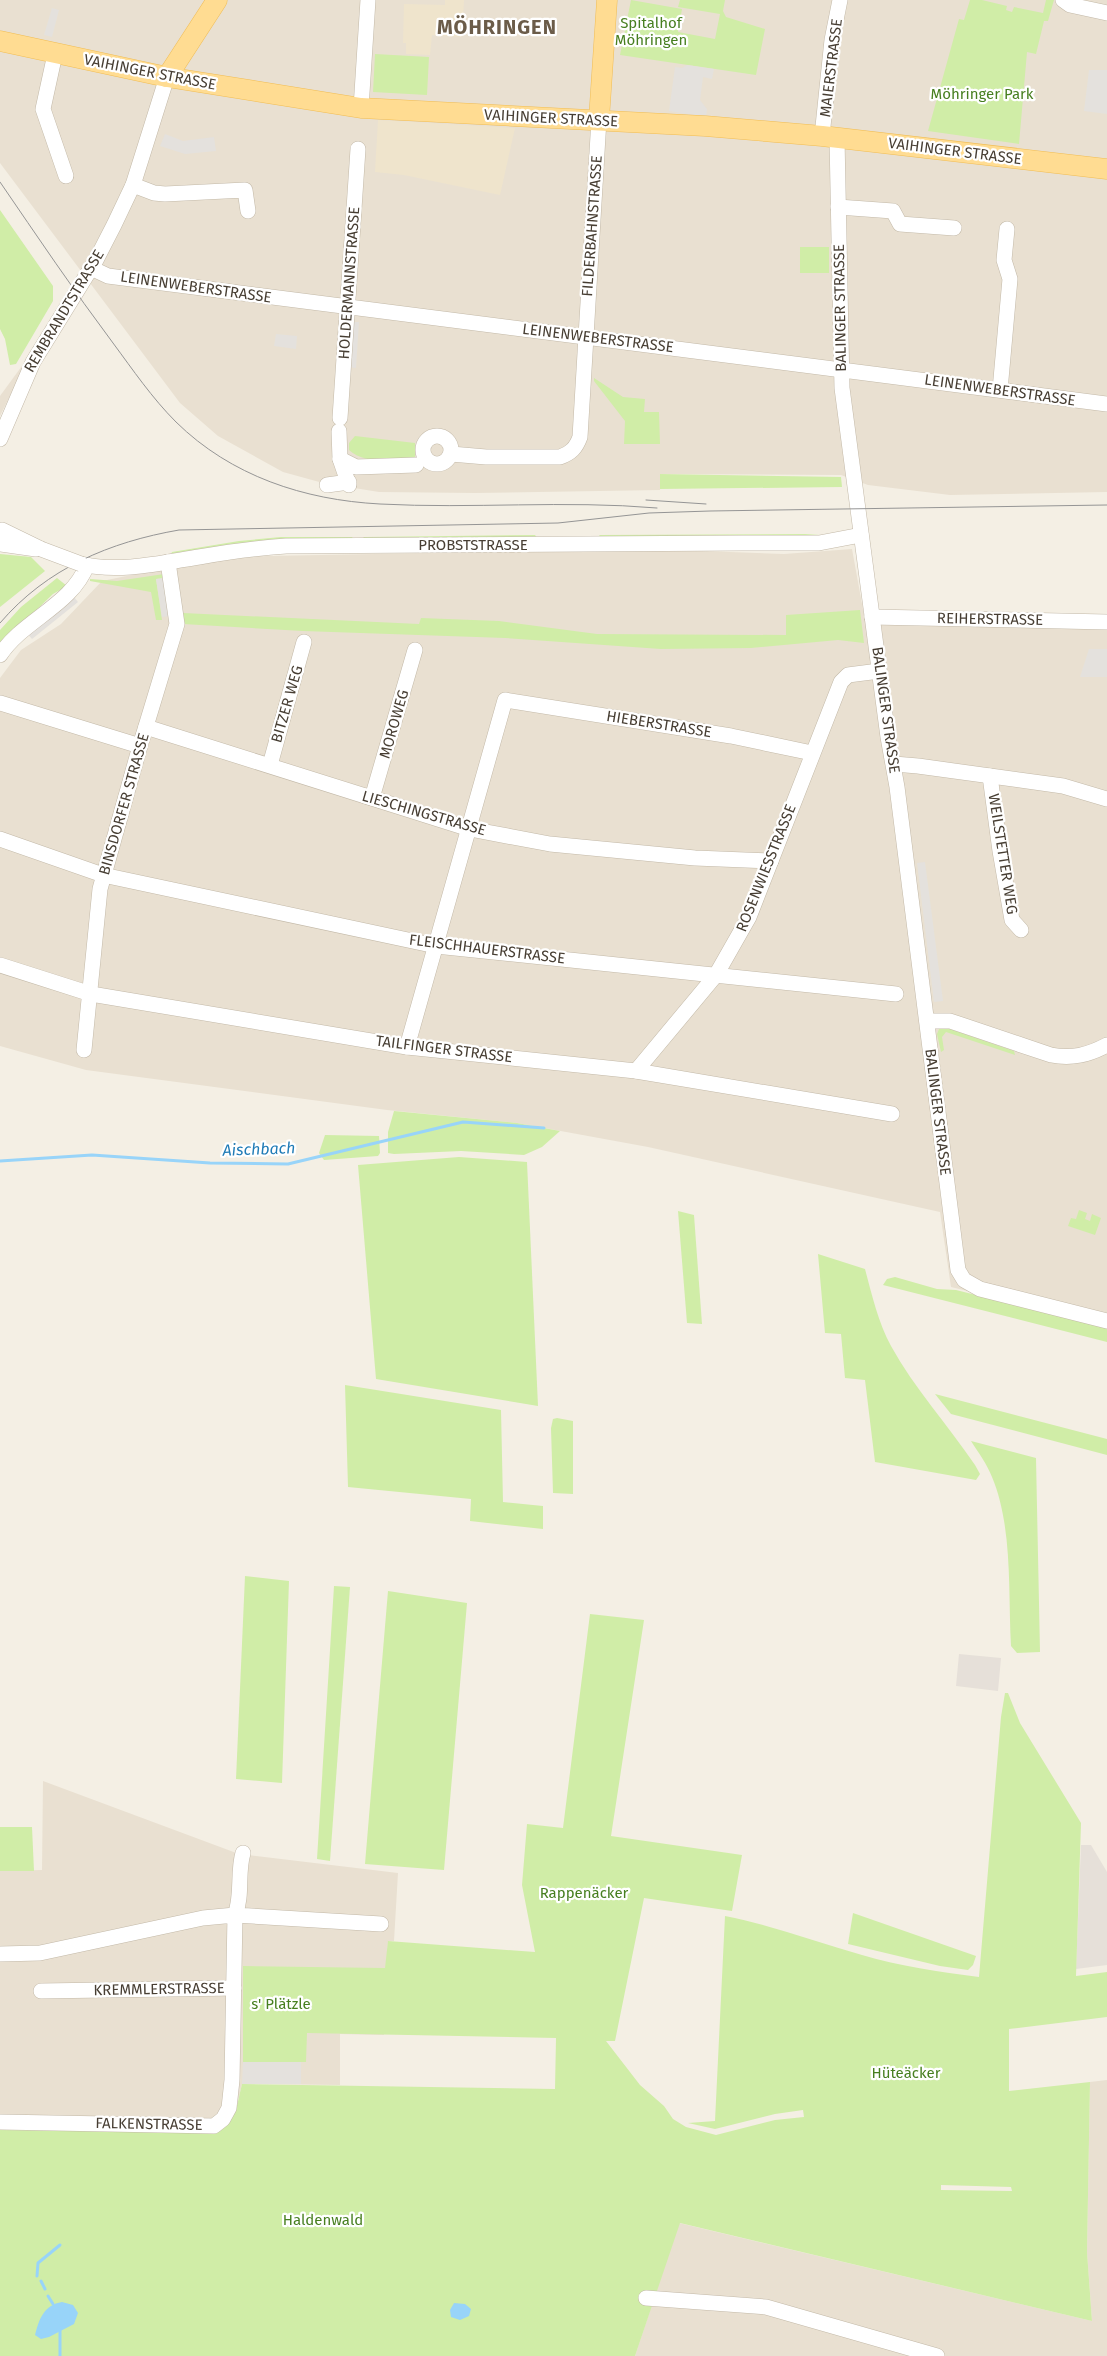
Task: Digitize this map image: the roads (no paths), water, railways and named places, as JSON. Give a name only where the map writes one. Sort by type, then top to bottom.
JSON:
[{"type":"main road","name":"REMBRANDTSTRASSE","points":[[167,77],[217,0]]},
{"type":"main road","name":"FILDERBAHNSTRASSE","points":[[599,119],[606,0]]},
{"type":"main road","name":"VAIHINGER STRASSE","points":[[0,41],[167,77],[362,108],[519,117],[599,119],[830,137],[1107,168]]},
{"type":"street","points":[[362,108],[368,0]]},
{"type":"street","name":"MAIERSTRASSE","points":[[830,137],[832,40],[840,0]]},
{"type":"street","points":[[1063,0],[1070,5],[1107,13]]},
{"type":"street","points":[[55,54],[43,109],[66,176]]},
{"type":"street","name":"REMBRANDTSTRASSE","points":[[0,439],[32,362],[91,268],[133,185],[167,77]]},
{"type":"street","name":"FILDERBAHNSTRASSE","points":[[451,454],[495,458],[560,457],[573,450],[580,437],[584,337],[599,119]]},
{"type":"street","name":"BALINGER STRASSE","points":[[830,137],[838,207],[841,369],[879,671],[894,764],[958,1270],[964,1280],[980,1289],[1107,1322]]},
{"type":"street","name":"HOLDERMANNSTRASSE","points":[[350,477],[340,459],[340,424],[358,149]]},
{"type":"street","points":[[133,185],[154,193],[165,194],[245,190],[248,211]]},
{"type":"street","points":[[838,207],[893,211],[900,224],[954,228]]},
{"type":"street","points":[[1000,390],[1010,279],[1004,260],[1007,229]]},
{"type":"street","name":"LEINENWEBERSTRASSE","points":[[91,268],[108,276],[1107,404]]},
{"type":"street","points":[[328,485],[350,477],[416,465]]},
{"type":"street","name":"PROBSTSTRASSE","points":[[0,534],[84,564],[130,567],[243,550],[286,546],[793,544],[819,543],[861,535]]},
{"type":"street","name":"BINSDORFER STRASSE","points":[[84,1050],[103,875],[177,624],[168,562]]},
{"type":"street","points":[[0,655],[48,609],[77,586],[84,564]]},
{"type":"street","name":"REIHERSTRASSE","points":[[872,616],[1107,622]]},
{"type":"street","name":"BITZER WEG","points":[[270,765],[304,642]]},
{"type":"street","name":"MOROWEG","points":[[372,798],[415,650]]},
{"type":"street","name":"ROSENWIESSTRASSE","points":[[636,1071],[716,975],[749,917],[840,682],[854,674],[879,671]]},
{"type":"street","name":"HIEBERSTRASSE","points":[[470,829],[505,700],[731,736],[812,753]]},
{"type":"street","points":[[0,703],[140,746]]},
{"type":"street","name":"LIESCHINGSTRASSE","points":[[146,726],[470,829],[559,845],[695,858],[771,861]]},
{"type":"street","name":"WEILSTETTER WEG","points":[[894,764],[1063,786],[1107,799]]},
{"type":"street","name":"WEILSTETTER WEG","points":[[990,776],[1012,920],[1021,930]]},
{"type":"street","points":[[407,1047],[470,829]]},
{"type":"street","name":"FLEISCHHAUERSTRASSE","points":[[0,838],[103,875],[436,946],[896,994]]},
{"type":"street","name":"TAILFINGER STRASSE","points":[[0,965],[91,994],[407,1047],[636,1071],[892,1114]]},
{"type":"street","points":[[927,1021],[950,1021],[1051,1055],[1068,1058],[1082,1056],[1107,1045]]},
{"type":"street","name":"KREMMLERSTRASSE","points":[[41,1991],[234,1988],[235,1915],[239,1904],[240,1861],[243,1853]]},
{"type":"street","points":[[0,1954],[40,1953],[203,1918],[235,1915],[380,1924]]},
{"type":"street","name":"FALKENSTRASSE","points":[[0,2122],[214,2126],[223,2119],[230,2108],[234,1988]]},
{"type":"street","points":[[646,2298],[766,2307],[937,2356]]},
{"type":"water","points":[[62,2302],[73,2305],[78,2313],[74,2324],[49,2337],[41,2339],[35,2335],[43,2314],[51,2306]]},
{"type":"water","points":[[454,2303],[465,2304],[471,2309],[469,2316],[460,2320],[451,2317],[450,2310]]},
{"type":"waterway","name":"Aischbach","points":[[0,1161],[92,1155],[210,1163],[288,1164],[463,1122],[544,1128]]},
{"type":"waterway","points":[[37,2276],[38,2263],[60,2245]]},
{"type":"waterway","points":[[41,2281],[45,2289]]},
{"type":"waterway","points":[[48,2296],[53,2304]]},
{"type":"waterway","points":[[60,2330],[60,2356]]},
{"type":"tram line","points":[[0,182],[84,304],[135,374],[159,403],[197,441],[245,471],[297,491],[352,502],[449,506],[588,505],[657,508]]},
{"type":"tram line","points":[[646,500],[706,504]]},
{"type":"tram line","points":[[0,623],[38,587],[81,560],[129,542],[179,530],[558,523],[649,513],[710,511],[1107,505]]},
{"type":"district","name":"MÖHRINGEN","points":[[497,27]]},
{"type":"park label","name":"Spitalhof Möhringen","points":[[651,32]]},
{"type":"park label","name":"Möhringer Park","points":[[982,94]]},
{"type":"park label","name":"Rappenäcker","points":[[584,1893]]},
{"type":"park label","name":"s' Plätzle","points":[[281,2004]]},
{"type":"park label","name":"Hüteäcker","points":[[906,2073]]},
{"type":"park label","name":"Haldenwald","points":[[323,2220]]}]
